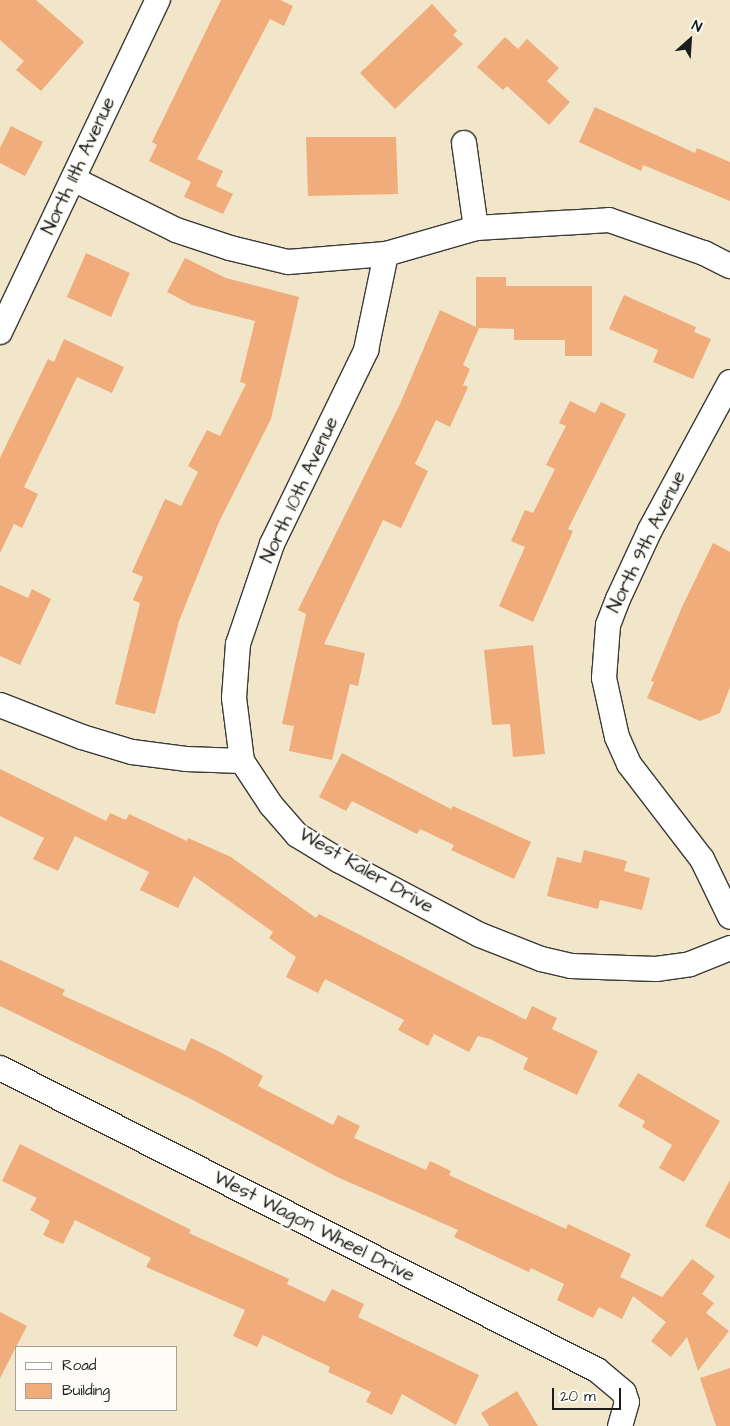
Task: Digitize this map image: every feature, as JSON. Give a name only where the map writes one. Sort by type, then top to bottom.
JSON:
[{"type":"street","name":"North 11th Avenue","points":[[0,332],[8,295],[73,179],[158,0]]},
{"type":"street","points":[[464,143],[476,228]]},
{"type":"street","points":[[73,179],[176,230],[230,248],[288,262],[386,254],[476,228],[609,220],[704,253],[730,266]]},
{"type":"street","name":"North 10th Avenue","points":[[242,761],[234,698],[238,644],[272,544],[366,350],[386,254]]},
{"type":"street","name":"North 9th Avenue","points":[[730,382],[650,530],[618,599],[608,625],[604,678],[617,737],[630,764],[702,859],[730,917]]},
{"type":"street","points":[[0,705],[82,737],[132,752],[186,759],[242,761]]},
{"type":"street","name":"West Kaler Drive","points":[[242,761],[271,805],[297,835],[340,861],[503,946],[571,966],[615,969],[656,969],[690,964],[730,948]]},
{"type":"street","name":"West Wagon Wheel Drive","points":[[0,1068],[597,1370],[624,1393],[627,1402],[620,1426]]},
{"type":"building","points":[[0,0],[36,0],[84,42],[41,91],[16,70],[24,61],[0,40]]},
{"type":"building","points":[[221,0],[280,0],[293,6],[284,26],[270,19],[197,159],[223,171],[216,186],[233,194],[223,214],[184,197],[191,182],[149,161],[157,145],[152,142]]},
{"type":"building","points":[[432,4],[457,31],[453,35],[463,44],[395,109],[360,73]]},
{"type":"building","points":[[505,37],[518,49],[527,39],[559,68],[547,81],[570,102],[549,125],[507,86],[503,90],[477,67]]},
{"type":"building","points":[[595,107],[695,153],[697,148],[730,162],[730,201],[643,165],[641,171],[579,142]]},
{"type":"building","points":[[11,126],[43,142],[25,176],[0,163],[0,148]]},
{"type":"building","points":[[306,137],[396,137],[398,194],[308,196]]},
{"type":"building","points":[[86,253],[130,273],[111,317],[67,297]]},
{"type":"building","points":[[185,258],[226,278],[299,297],[271,419],[219,522],[179,621],[155,714],[115,704],[140,603],[133,600],[143,577],[132,572],[165,499],[181,506],[198,472],[188,466],[207,430],[220,436],[246,384],[240,382],[255,321],[192,305],[167,292]]},
{"type":"building","points":[[476,277],[506,277],[506,286],[592,286],[592,356],[565,356],[565,340],[514,340],[514,329],[479,328],[463,365],[470,369],[463,385],[468,387],[450,427],[436,420],[415,464],[428,471],[401,528],[383,520],[324,644],[365,653],[358,686],[350,684],[332,760],[289,751],[294,726],[282,724],[306,614],[298,610],[400,404],[440,310],[476,327]]},
{"type":"building","points":[[624,295],[696,327],[694,332],[711,339],[693,379],[653,362],[658,350],[609,329]]},
{"type":"building","points":[[64,339],[124,367],[112,393],[77,377],[24,487],[38,494],[22,528],[14,524],[0,553],[0,458],[48,359],[54,362]]},
{"type":"building","points":[[570,401],[595,413],[601,402],[626,414],[568,529],[573,531],[533,622],[499,606],[525,547],[511,541],[525,510],[533,513],[555,469],[546,465],[566,426],[559,423]]},
{"type":"building","points":[[713,543],[730,552],[730,687],[720,713],[700,721],[647,698],[654,682],[651,681],[682,607]]},
{"type":"building","points":[[0,585],[28,598],[32,589],[51,599],[20,665],[0,656]]},
{"type":"building","points":[[533,645],[545,754],[513,757],[510,724],[492,725],[484,650]]},
{"type":"building","points":[[342,753],[451,809],[453,806],[531,842],[514,879],[451,850],[454,845],[420,829],[417,834],[352,801],[346,811],[319,797]]},
{"type":"building","points":[[0,769],[106,821],[110,813],[126,820],[129,814],[187,841],[188,838],[231,857],[316,918],[319,914],[526,1020],[532,1006],[557,1018],[552,1029],[598,1051],[577,1095],[523,1069],[528,1058],[490,1039],[478,1036],[469,1052],[434,1034],[428,1046],[398,1030],[404,1020],[325,979],[318,993],[286,977],[296,957],[269,938],[273,932],[194,876],[178,908],[140,890],[149,872],[75,836],[58,871],[33,859],[44,838],[0,816]]},
{"type":"building","points":[[584,850],[627,861],[624,871],[650,878],[642,910],[600,900],[598,909],[547,896],[557,857],[581,863]]},
{"type":"building","points":[[0,960],[65,990],[62,995],[185,1051],[191,1038],[220,1052],[263,1076],[258,1086],[333,1125],[338,1115],[360,1126],[354,1138],[426,1170],[430,1161],[451,1171],[449,1175],[566,1229],[568,1224],[631,1254],[620,1277],[662,1297],[692,1259],[715,1276],[702,1294],[714,1303],[706,1313],[729,1331],[698,1371],[687,1337],[671,1357],[651,1341],[666,1322],[633,1296],[622,1319],[599,1307],[593,1318],[557,1300],[564,1284],[531,1268],[529,1272],[454,1237],[458,1230],[335,1176],[189,1098],[0,1006]]},
{"type":"building","points":[[638,1073],[720,1121],[684,1182],[659,1168],[672,1145],[642,1127],[645,1121],[618,1106]]},
{"type":"building","points":[[20,1144],[191,1230],[189,1233],[289,1279],[287,1284],[325,1302],[332,1289],[364,1304],[358,1317],[479,1375],[456,1425],[402,1394],[392,1415],[366,1402],[371,1392],[328,1372],[330,1367],[263,1335],[257,1347],[233,1336],[245,1310],[146,1267],[151,1258],[75,1220],[63,1244],[43,1235],[50,1221],[30,1210],[37,1198],[2,1181]]},
{"type":"building","points":[[730,1180],[730,1239],[705,1226]]},
{"type":"building","points":[[0,1312],[27,1326],[0,1378]]},
{"type":"building","points":[[730,1368],[730,1426],[716,1426],[700,1378]]},
{"type":"building","points":[[517,1391],[538,1426],[489,1426],[481,1413]]}]
